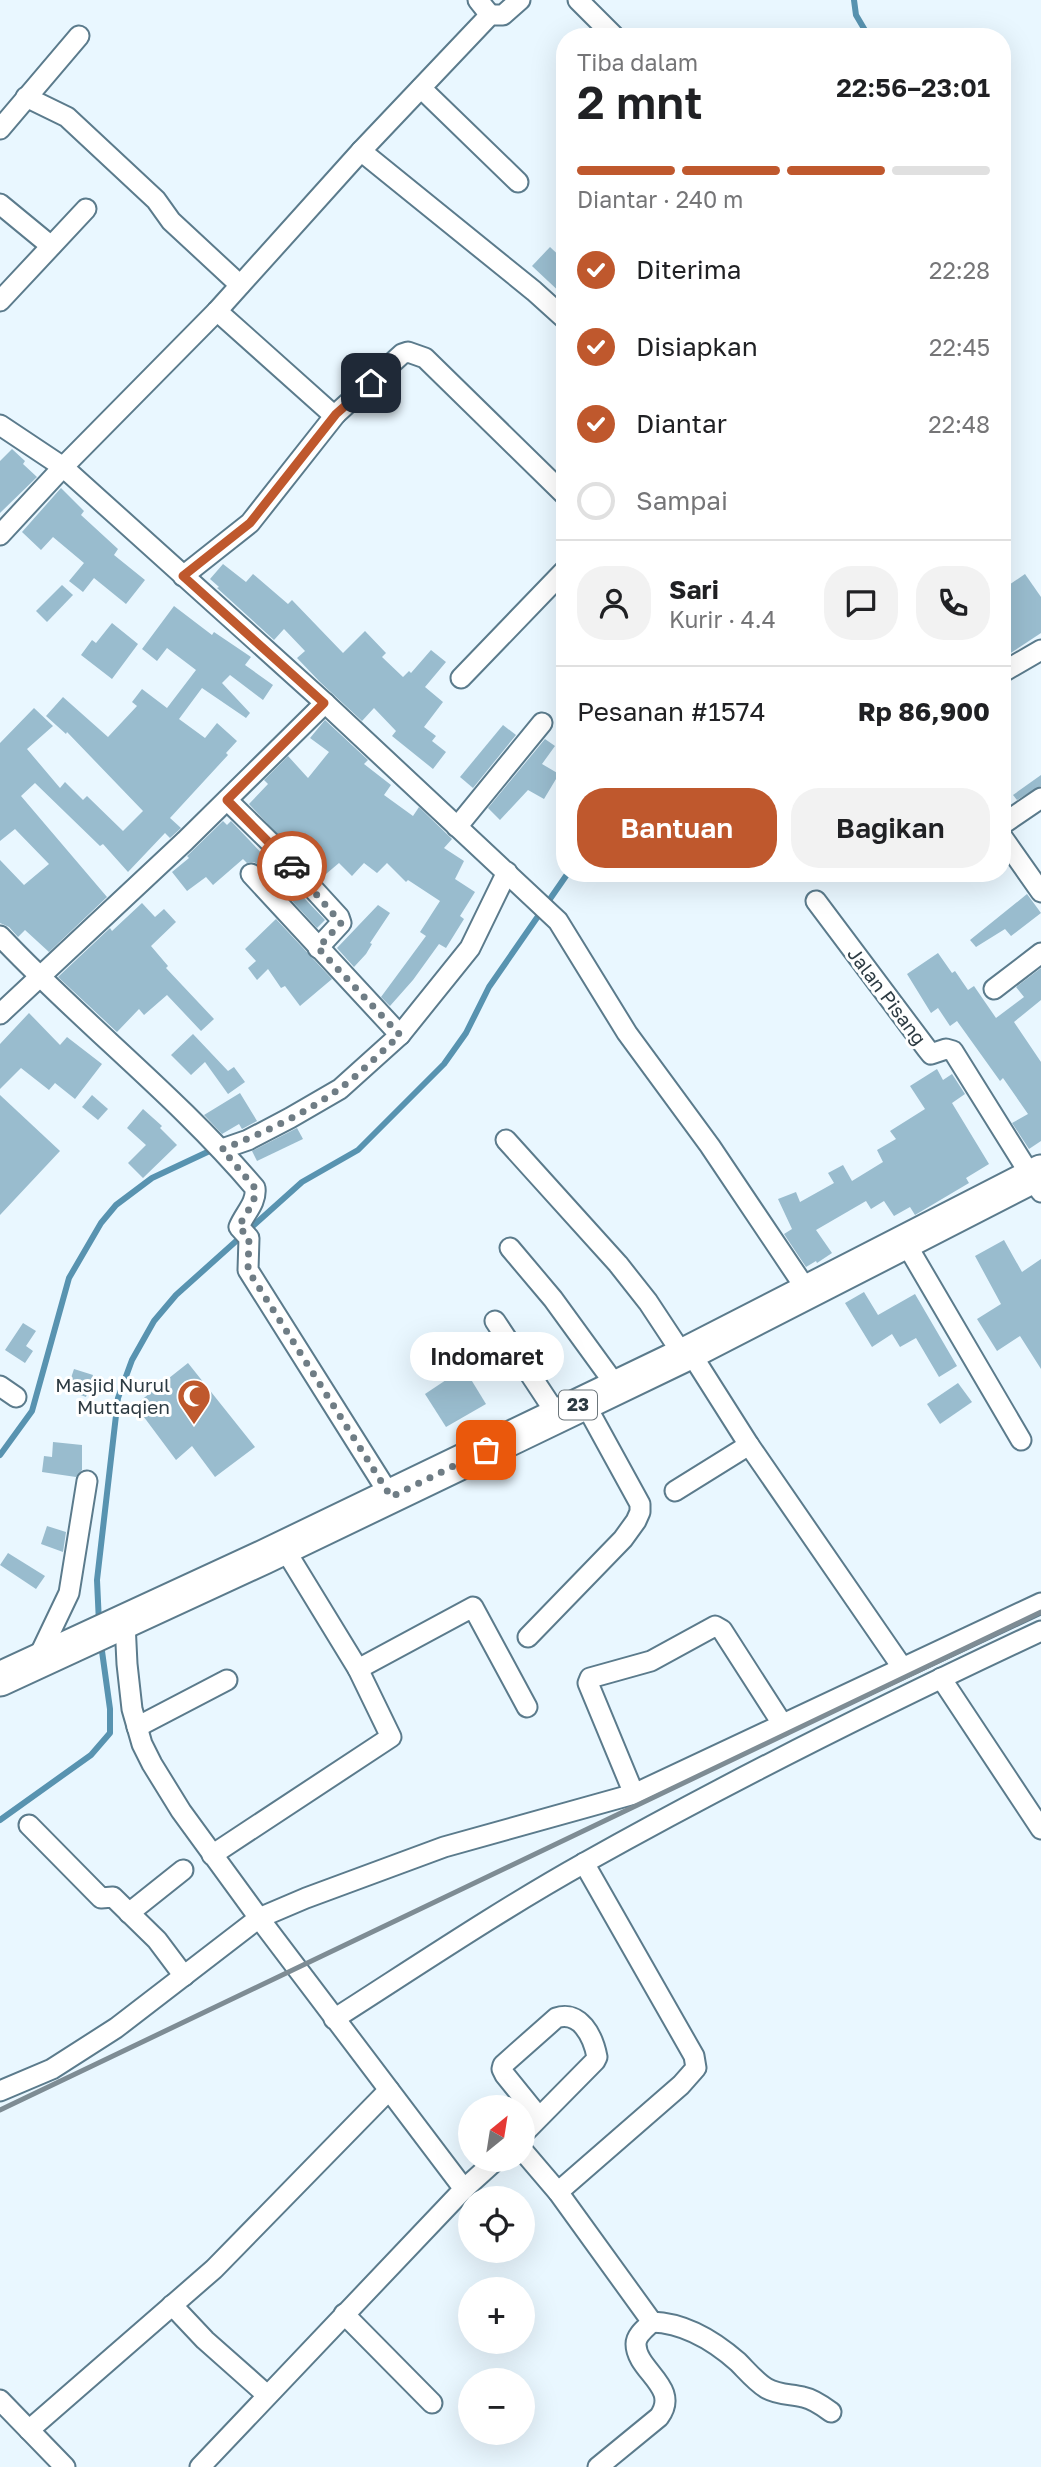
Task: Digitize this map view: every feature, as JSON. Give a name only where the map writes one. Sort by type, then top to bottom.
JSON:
[{"type":"highway","name":"23","points":[[0,1679],[391,1497],[687,1354],[905,1242],[1038,1180]]},
{"type":"street","points":[[0,536],[63,467],[217,311],[421,88],[484,7],[503,15],[520,0]]},
{"type":"street","points":[[578,0],[606,28]]},
{"type":"street","points":[[0,129],[79,36]]},
{"type":"street","points":[[421,88],[518,182]]},
{"type":"street","points":[[26,97],[67,117],[156,200],[171,222],[240,285]]},
{"type":"street","points":[[361,151],[556,310]]},
{"type":"street","points":[[0,204],[51,246]]},
{"type":"street","points":[[0,301],[86,209]]},
{"type":"street","points":[[217,311],[330,412],[336,414]]},
{"type":"street","points":[[183,576],[250,523],[336,414],[402,354],[408,352],[425,358],[556,486]]},
{"type":"street","points":[[0,425],[63,467],[324,703],[558,921],[627,1033],[710,1146],[807,1292]]},
{"type":"street","points":[[461,678],[556,579]]},
{"type":"street","points":[[1011,667],[1041,650]]},
{"type":"street","points":[[0,1014],[227,800],[324,703]]},
{"type":"street","points":[[457,827],[542,723]]},
{"type":"street","points":[[1011,819],[1041,798]]},
{"type":"street","points":[[227,800],[274,846],[339,917],[341,923],[338,929],[318,948]]},
{"type":"street","points":[[1011,849],[1041,892]]},
{"type":"street","points":[[251,874],[400,1035]]},
{"type":"street","points":[[219,1146],[248,1140],[340,1088],[400,1035],[470,948],[509,874]]},
{"type":"street","name":"Jalan Pisang","points":[[816,901],[931,1054],[946,1049],[953,1051],[1038,1180]]},
{"type":"street","points":[[0,936],[39,978],[219,1146],[255,1188],[256,1195],[244,1232],[248,1270],[391,1497]]},
{"type":"street","points":[[994,989],[1041,953]]},
{"type":"street","points":[[506,1140],[618,1264],[648,1302],[687,1354],[902,1667]]},
{"type":"street","points":[[905,1242],[1021,1440]]},
{"type":"street","points":[[510,1248],[553,1299],[617,1387]]},
{"type":"street","points":[[495,1321],[570,1409],[640,1504],[640,1513],[623,1539],[528,1637]]},
{"type":"street","points":[[675,1491],[749,1445]]},
{"type":"street","points":[[37,1661],[69,1593],[87,1481]]},
{"type":"street","points":[[212,1855],[391,1737],[358,1669],[284,1548]]},
{"type":"street","points":[[0,2091],[52,2069],[116,2028],[259,1918],[444,1847],[634,1794],[1041,1603]]},
{"type":"street","points":[[358,1669],[474,1607],[527,1707]]},
{"type":"street","points":[[117,1625],[127,1664],[132,1709],[142,1744],[152,1765],[212,1855],[462,2186]]},
{"type":"street","points":[[634,1794],[588,1683],[590,1678],[651,1661],[715,1626],[722,1630],[783,1725]]},
{"type":"street","points":[[334,2019],[584,1863],[941,1678],[1041,1631]]},
{"type":"street","points":[[941,1678],[1041,1829]]},
{"type":"street","points":[[137,1727],[227,1680]]},
{"type":"street","points":[[29,1825],[101,1898],[112,1896],[157,1940],[184,1976]]},
{"type":"street","points":[[558,2192],[681,2085],[696,2068],[694,2056],[584,1863]]},
{"type":"street","points":[[129,1913],[183,1870]]},
{"type":"street","points":[[536,2121],[540,2117],[597,2057],[592,2037],[574,2017],[564,2015],[556,2018],[503,2065],[505,2075],[540,2117]]},
{"type":"street","points":[[29,2430],[214,2269],[389,2090]]},
{"type":"street","points":[[536,2166],[558,2192],[652,2322]]},
{"type":"street","points":[[467,2186],[483,2172]]},
{"type":"street","points":[[200,2467],[458,2195]]},
{"type":"street","points":[[173,2305],[205,2340],[267,2395]]},
{"type":"street","points":[[344,2314],[432,2403]]},
{"type":"street","points":[[652,2322],[687,2328],[727,2354],[764,2387],[776,2393],[803,2397],[831,2412]]},
{"type":"street","points":[[598,2467],[665,2410],[666,2400],[661,2387],[639,2355],[636,2344],[639,2336],[652,2322]]},
{"type":"street","points":[[0,2400],[65,2467]]},
{"type":"building","points":[[550,247],[556,253],[556,289],[532,266]]},
{"type":"building","points":[[12,449],[37,477],[0,513],[0,461]]},
{"type":"building","points":[[61,488],[84,511],[81,515],[118,549],[114,555],[145,580],[126,604],[94,578],[83,592],[69,581],[84,563],[53,537],[41,550],[22,532]]},
{"type":"building","points":[[223,564],[246,582],[253,574],[288,604],[292,600],[343,653],[365,631],[386,653],[382,657],[403,677],[409,671],[411,673],[431,650],[446,662],[425,687],[443,702],[424,727],[436,736],[432,741],[446,752],[433,769],[392,736],[396,731],[374,708],[362,721],[321,683],[297,658],[305,651],[284,629],[274,640],[217,588],[219,587],[210,579]]},
{"type":"building","points":[[1025,574],[1041,597],[1041,633],[1011,653],[1011,584]]},
{"type":"building","points":[[62,585],[73,595],[47,622],[36,611]]},
{"type":"building","points":[[174,606],[212,635],[214,632],[251,657],[245,665],[273,685],[263,700],[230,675],[222,683],[250,713],[246,718],[202,688],[179,719],[205,738],[217,723],[237,741],[226,753],[228,755],[170,818],[181,828],[170,838],[165,833],[128,872],[103,844],[100,846],[35,783],[21,796],[107,897],[49,952],[25,930],[18,937],[9,927],[0,923],[0,860],[24,885],[49,864],[15,829],[0,841],[0,743],[34,708],[53,726],[27,749],[60,788],[65,782],[83,800],[87,796],[123,831],[143,811],[67,732],[66,734],[46,716],[63,697],[108,737],[137,706],[132,702],[142,689],[167,708],[196,670],[167,648],[157,661],[142,649]]},
{"type":"building","points":[[112,623],[138,644],[112,679],[81,655],[92,640],[96,643]]},
{"type":"building","points":[[325,720],[368,760],[364,764],[391,785],[384,795],[413,816],[419,807],[452,839],[444,848],[464,861],[455,879],[475,892],[460,916],[464,919],[446,948],[439,944],[390,1006],[381,997],[426,936],[420,932],[440,901],[408,880],[406,882],[387,863],[377,873],[364,863],[352,876],[339,863],[320,879],[249,804],[268,784],[264,780],[288,756],[308,778],[329,752],[310,738]]},
{"type":"building","points":[[503,725],[516,735],[473,788],[460,777]]},
{"type":"building","points":[[545,739],[555,746],[542,764],[556,772],[556,779],[544,799],[528,790],[500,820],[488,808]]},
{"type":"building","points":[[1041,775],[1041,786],[1017,800],[1013,795]]},
{"type":"building","points":[[223,821],[227,825],[231,821],[325,920],[317,928],[254,862],[247,863],[243,859],[213,885],[206,877],[187,891],[172,872],[189,858],[187,856]]},
{"type":"building","points":[[1027,894],[1041,913],[1011,936],[1005,929],[976,947],[970,940]]},
{"type":"building","points":[[142,903],[155,917],[164,909],[176,922],[151,946],[168,966],[166,968],[214,1019],[201,1031],[167,995],[144,1015],[139,1009],[117,1032],[58,977],[110,928],[112,931]]},
{"type":"building","points":[[378,905],[390,913],[370,943],[372,944],[366,954],[354,967],[337,948]]},
{"type":"building","points":[[276,919],[332,979],[300,1006],[285,986],[281,988],[268,969],[257,980],[248,968],[256,961],[245,949]]},
{"type":"building","points":[[938,953],[968,990],[974,986],[996,1018],[1024,997],[1016,987],[1041,968],[1041,1000],[1014,1022],[1041,1062],[1041,1141],[1029,1149],[1012,1123],[1028,1114],[1003,1078],[1000,1081],[957,1021],[950,1026],[938,1008],[931,1013],[907,974]]},
{"type":"building","points":[[29,1013],[60,1045],[67,1037],[102,1064],[75,1099],[55,1083],[49,1090],[21,1068],[0,1089],[0,1044]]},
{"type":"building","points":[[193,1034],[228,1071],[234,1067],[245,1082],[228,1094],[205,1062],[191,1075],[171,1055]]},
{"type":"building","points":[[937,1069],[943,1080],[952,1074],[965,1094],[952,1103],[989,1164],[966,1178],[969,1183],[915,1215],[910,1207],[894,1216],[884,1201],[871,1209],[866,1201],[816,1230],[832,1253],[806,1267],[784,1234],[792,1229],[778,1199],[796,1192],[800,1202],[834,1183],[828,1173],[843,1165],[852,1181],[883,1162],[877,1150],[896,1139],[890,1131],[925,1109],[910,1086]]},
{"type":"building","points":[[240,1093],[257,1121],[242,1129],[239,1124],[222,1134],[204,1115]]},
{"type":"building","points":[[0,1095],[60,1151],[0,1215]]},
{"type":"building","points":[[92,1095],[108,1109],[98,1120],[82,1107]]},
{"type":"building","points":[[143,1109],[162,1126],[160,1128],[177,1145],[143,1178],[128,1163],[146,1145],[127,1128]]},
{"type":"building","points":[[297,1128],[303,1139],[257,1161],[252,1151]]},
{"type":"building","points":[[1004,1240],[1022,1272],[1041,1259],[1041,1369],[1020,1336],[997,1351],[977,1319],[1001,1304],[975,1256]]},
{"type":"building","points":[[864,1292],[878,1315],[915,1294],[957,1366],[939,1377],[916,1338],[900,1347],[892,1334],[872,1347],[845,1303]]},
{"type":"building","points":[[23,1323],[36,1331],[26,1346],[33,1351],[25,1363],[5,1350]]},
{"type":"building","name":"Masjid Nurul Muttaqien","points":[[188,1363],[255,1447],[215,1477],[192,1446],[176,1460],[135,1405]]},
{"type":"building","points":[[464,1368],[486,1404],[446,1427],[425,1394]]},
{"type":"building","points":[[74,1369],[93,1375],[86,1397],[67,1390]]},
{"type":"building","points":[[958,1383],[972,1402],[940,1424],[927,1404]]},
{"type":"building","points":[[53,1442],[82,1445],[82,1470],[76,1477],[42,1472],[44,1456],[52,1457]]},
{"type":"building","points":[[47,1526],[66,1532],[63,1552],[41,1544]]},
{"type":"building","points":[[8,1553],[45,1576],[36,1589],[0,1565]]},
{"type":"waterway","points":[[854,0],[856,15],[864,28]]},
{"type":"waterway","points":[[99,1623],[97,1580],[118,1398],[132,1360],[154,1321],[176,1295],[302,1182],[358,1150],[444,1064],[466,1033],[489,987],[562,882]]},
{"type":"waterway","points":[[0,1455],[32,1411],[69,1278],[101,1223],[116,1205],[152,1178],[216,1148]]},
{"type":"waterway","points":[[0,1820],[91,1755],[110,1733],[110,1709],[101,1644]]},
{"type":"railway","points":[[0,2110],[1041,1612]]},
{"type":"way so far","points":[[292,866],[339,917],[341,923],[318,948],[400,1035],[340,1088],[309,1108],[248,1140],[222,1149],[255,1188],[253,1203],[239,1227],[249,1238],[248,1270],[391,1497],[486,1450]]},
{"type":"place","name":"Masjid Nurul Muttaqien","points":[[194,1426]]},
{"type":"place","name":"Indomaret","points":[[486,1450]]},
{"type":"route","points":[[292,866],[227,800],[324,703],[183,576],[250,523],[336,414],[371,383]]}]
